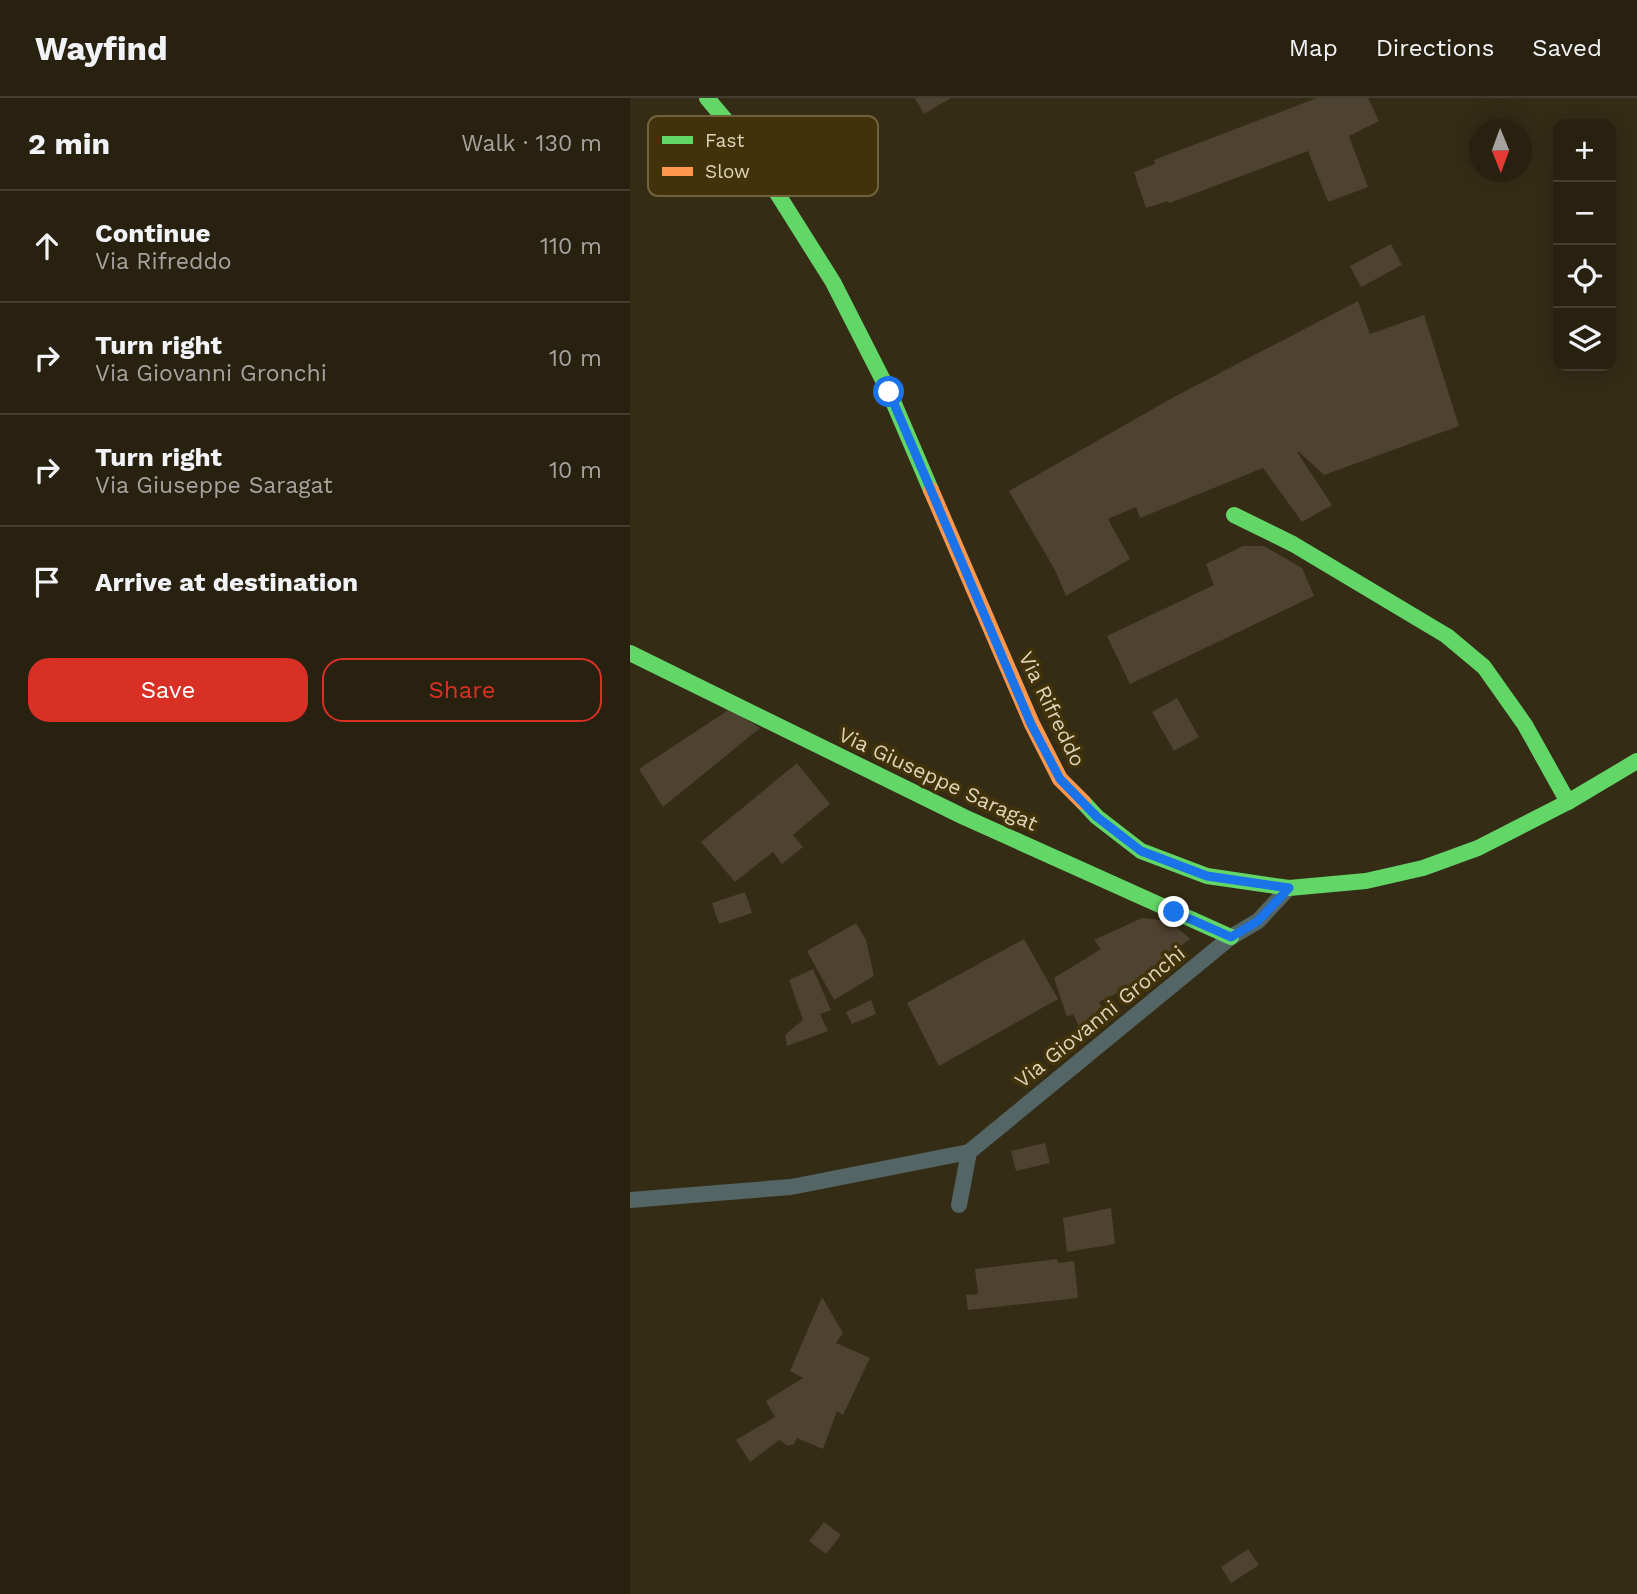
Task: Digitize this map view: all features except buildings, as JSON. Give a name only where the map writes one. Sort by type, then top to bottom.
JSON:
[{"type":"main road","name":"Via Rifreddo","points":[[707,98],[722,116]]},
{"type":"main road","name":"Via Rifreddo","points":[[779,196],[833,282],[889,392],[1031,724],[1060,779],[1097,817],[1141,851],[1207,876],[1289,888],[1366,881],[1423,869],[1478,848],[1568,802],[1637,761]]},
{"type":"main road","points":[[1234,515],[1293,544],[1447,636],[1484,667],[1525,725],[1568,802]]},
{"type":"main road","name":"Via Giuseppe Saragat","points":[[630,653],[964,817],[1231,937]]},
{"type":"lane","name":"Via Giovanni Gronchi","points":[[630,1200],[791,1187],[970,1152],[1231,937],[1258,921],[1289,888]]},
{"type":"lane","points":[[960,1205],[970,1152]]},
{"type":"traffic: fast","points":[[707,98],[722,116]]},
{"type":"traffic: fast","points":[[779,196],[833,282],[889,392],[931,490]]},
{"type":"traffic: fast","points":[[1234,515],[1293,544],[1447,636],[1484,667],[1525,725],[1568,802]]},
{"type":"traffic: fast","points":[[630,653],[964,817],[1231,937]]},
{"type":"traffic: fast","points":[[1083,802],[1097,817],[1141,851],[1207,876],[1289,888],[1366,881],[1423,868],[1478,848],[1568,802],[1637,761]]},
{"type":"traffic: slow","points":[[931,490],[1032,724],[1060,779],[1083,802]]},
{"type":"route","points":[[889,392],[1031,724],[1060,779],[1097,817],[1141,851],[1207,876],[1289,888],[1258,921],[1231,937],[1174,912]]}]
